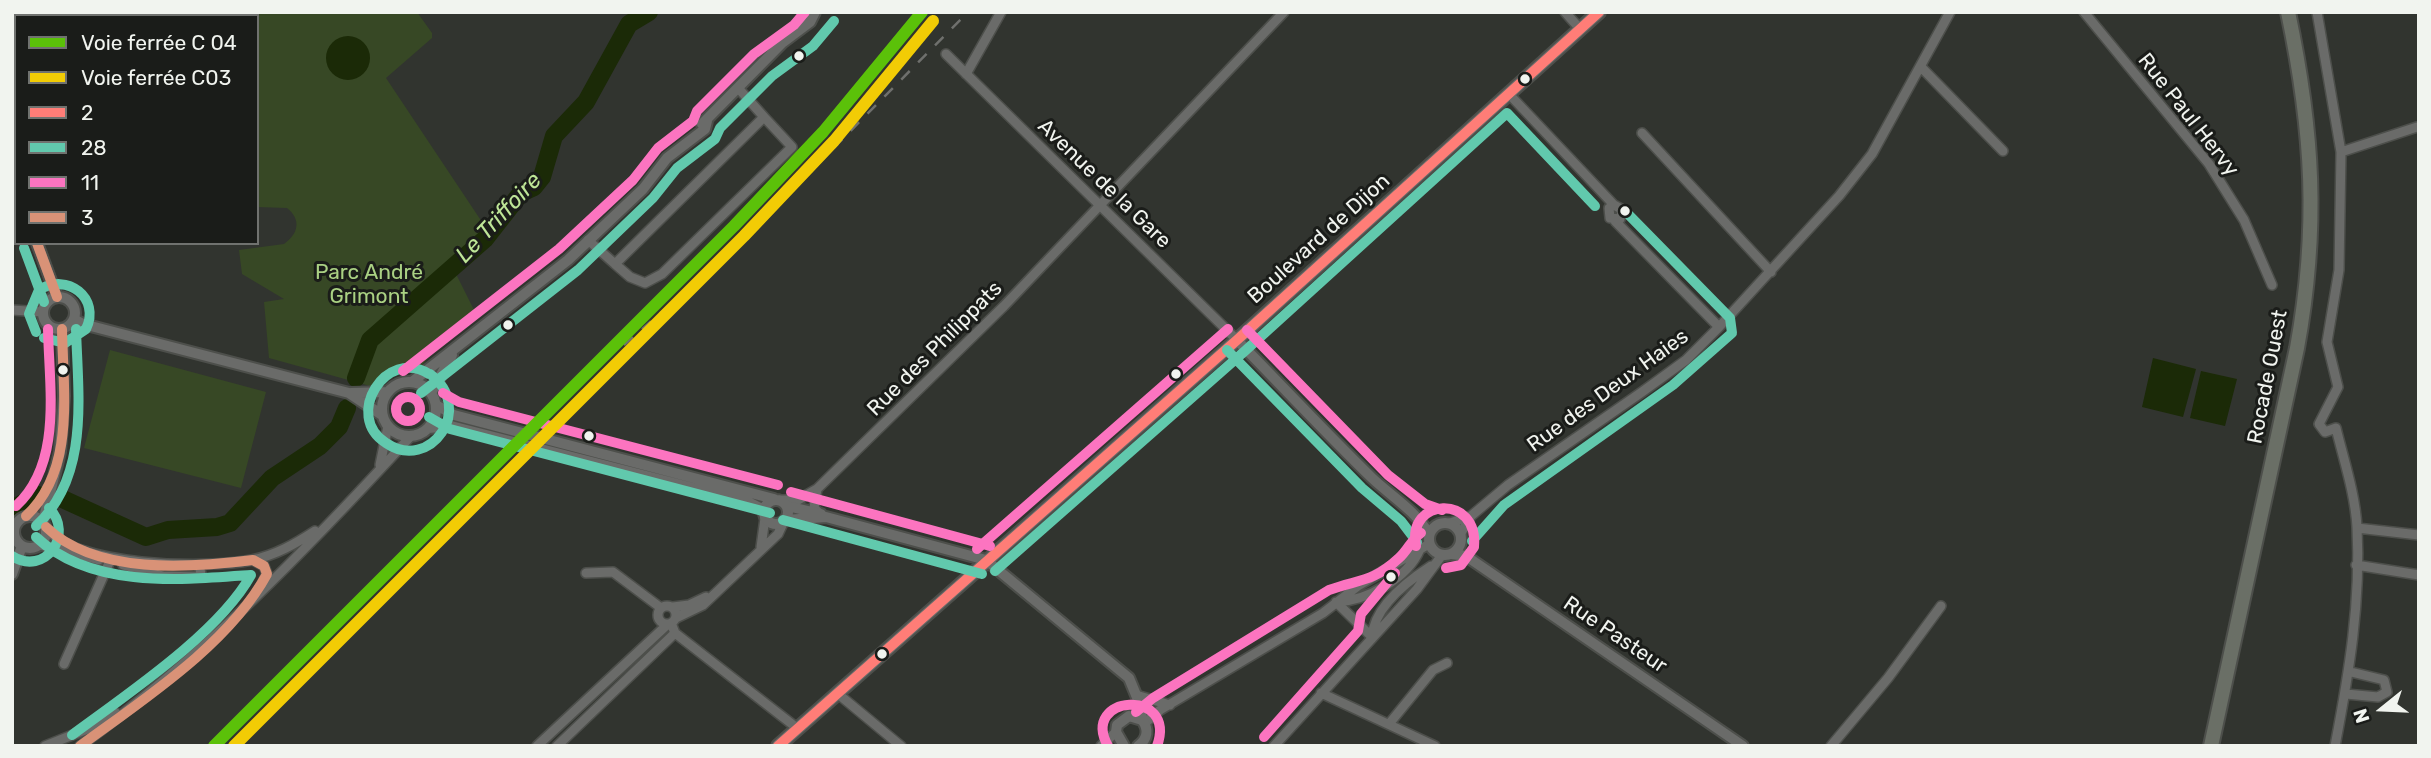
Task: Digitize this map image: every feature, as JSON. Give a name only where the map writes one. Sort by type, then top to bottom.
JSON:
[{"type":"main road","name":"Boulevard de Dijon","points":[[778,746],[1237,340],[1599,12]]},
{"type":"main road","name":"Rocade Ouest","points":[[2211,746],[2294,362],[2306,286],[2311,214],[2311,147],[2303,84],[2288,12]]},
{"type":"street","points":[[378,470],[386,447],[388,426],[382,407],[388,392],[395,386],[412,382],[530,292],[631,197],[643,189],[667,158],[705,129],[707,121],[782,43],[810,22],[815,12]]},
{"type":"street","points":[[763,65],[804,35],[823,12]]},
{"type":"street","points":[[966,74],[1001,12]]},
{"type":"street","name":"Rue des Philippats","points":[[781,502],[797,500],[817,489],[1004,306],[1284,12]]},
{"type":"street","points":[[1565,12],[1580,29]]},
{"type":"street","name":"Rue des Deux Haies","points":[[1444,523],[1471,516],[1508,485],[1686,360],[1720,327],[1872,154],[1950,12]]},
{"type":"street","name":"Rue Paul Hervy","points":[[2084,12],[2209,164],[2244,220],[2272,285]]},
{"type":"street","points":[[2317,12],[2341,152],[2339,270],[2327,342],[2338,387],[2322,415],[2320,430],[2325,432],[2336,428],[2352,489],[2357,528],[2351,673],[2336,746]]},
{"type":"street","name":"Avenue de la Gare","points":[[946,54],[1237,340]]},
{"type":"street","points":[[1921,67],[2003,151]]},
{"type":"street","points":[[588,240],[638,282],[652,281],[792,147],[739,89]]},
{"type":"street","points":[[1508,93],[1614,205],[1608,213],[1615,221],[1720,327]]},
{"type":"street","points":[[615,264],[764,117]]},
{"type":"street","points":[[2341,152],[2417,127]]},
{"type":"street","points":[[1643,133],[1770,272]]},
{"type":"street","points":[[38,245],[57,297],[72,303],[74,319]]},
{"type":"street","points":[[57,297],[46,304],[43,312],[48,325],[62,329]]},
{"type":"street","points":[[12,310],[43,312]]},
{"type":"street","points":[[62,329],[74,319]]},
{"type":"street","points":[[74,319],[83,324],[349,393],[388,392]]},
{"type":"street","points":[[40,545],[44,539],[46,499],[60,452],[64,396],[62,329]]},
{"type":"street","points":[[1237,340],[1318,425],[1418,517],[1444,523],[1461,538],[1466,556]]},
{"type":"street","points":[[431,393],[445,363],[461,344]]},
{"type":"street","points":[[412,382],[431,393],[436,405],[433,421],[428,428]]},
{"type":"street","points":[[349,393],[383,415]]},
{"type":"street","points":[[436,405],[454,415],[986,560],[1129,678],[1135,691],[1146,737],[1138,746]]},
{"type":"street","points":[[388,426],[402,436],[411,436]]},
{"type":"street","points":[[80,746],[192,657],[254,598],[411,436],[428,428],[451,426],[754,504],[774,524],[822,515]]},
{"type":"street","points":[[817,489],[813,501],[814,509],[822,515]]},
{"type":"street","points":[[46,499],[20,518],[14,527],[13,535],[22,546],[31,548],[40,545],[176,577],[201,575],[199,565]]},
{"type":"street","points":[[761,547],[767,503],[781,502]]},
{"type":"street","points":[[537,746],[635,654],[672,622],[703,605],[761,547],[778,534],[785,520],[781,502]]},
{"type":"street","name":"Rue des Deux Haies","points":[[1461,538],[1471,516]]},
{"type":"street","points":[[20,518],[38,517],[53,538],[60,543],[108,557],[174,566],[253,560],[293,546],[331,520]]},
{"type":"street","points":[[1418,517],[1426,542],[1443,558]]},
{"type":"street","points":[[1143,722],[1336,602],[1426,542],[1444,523]]},
{"type":"street","points":[[2357,528],[2419,535]]},
{"type":"street","points":[[1274,746],[1372,637],[1373,622],[1406,582],[1443,558],[1461,538]]},
{"type":"street","points":[[12,574],[22,546]]},
{"type":"street","name":"Rue Pasteur","points":[[1443,558],[1466,556],[1743,746]]},
{"type":"street","points":[[253,560],[264,566],[267,574],[254,598]]},
{"type":"street","points":[[64,664],[109,563]]},
{"type":"street","points":[[2356,565],[2419,575]]},
{"type":"street","points":[[586,573],[613,572],[672,622]]},
{"type":"street","points":[[635,654],[653,631],[660,612],[689,605],[711,595]]},
{"type":"street","points":[[1336,602],[1372,637]]},
{"type":"street","points":[[1831,746],[1888,678],[1941,606]]},
{"type":"street","points":[[673,607],[672,622],[675,633],[797,728]]},
{"type":"street","points":[[557,746],[675,633]]},
{"type":"street","points":[[1389,724],[1433,670],[1447,663]]},
{"type":"street","points":[[2346,694],[2378,697],[2387,692],[2384,680],[2351,673]]},
{"type":"street","points":[[1135,691],[1170,705]]},
{"type":"street","points":[[1120,740],[1117,725],[1129,716],[1135,691]]},
{"type":"street","points":[[837,693],[901,746]]},
{"type":"street","points":[[1321,693],[1435,746]]},
{"type":"street","points":[[45,746],[95,726],[116,713]]},
{"type":"street","points":[[1129,716],[1143,722]]},
{"type":"street","points":[[95,726],[108,726]]},
{"type":"street","points":[[1101,746],[1120,740]]},
{"type":"street","points":[[1107,746],[1120,740]]},
{"type":"green space","name":"Parc André Grimont","points":[[12,12],[417,12],[432,33],[432,38],[386,78],[490,234],[453,268],[478,318],[431,354],[421,367],[392,374],[370,386],[269,358],[264,302],[284,299],[242,274],[239,250],[284,244],[295,231],[296,222],[287,208],[259,207],[259,14],[14,14],[14,107]]},
{"type":"green space","points":[[110,350],[266,392],[241,488],[84,448]]},
{"type":"shaded area","points":[[348,36],[363,43],[370,58],[363,73],[348,80],[333,73],[326,58],[333,43]]},
{"type":"shaded area","points":[[2153,358],[2196,369],[2183,417],[2142,407]]},
{"type":"shaded area","points":[[2201,371],[2237,379],[2225,426],[2190,418]]},
{"type":"waterway","name":"Le Triffoire","points":[[356,378],[370,340],[485,239],[521,193],[534,187],[542,177],[554,136],[586,102],[629,24],[649,12]]},
{"type":"waterway","name":"Le Triffoire","points":[[56,496],[146,537],[168,530],[217,527],[230,523],[272,478],[320,446],[339,427],[347,408]]},
{"type":"waterway","name":"Le Triffoire","points":[[12,509],[38,495]]},
{"type":"railway","points":[[624,345],[699,279],[802,180],[968,12]]},
{"type":"transit line","name":"11","points":[[403,371],[559,249],[633,180],[658,148],[693,121],[697,111],[754,54],[794,25],[805,12]]},
{"type":"transit line","points":[[214,746],[734,226],[823,132],[922,12]]},
{"type":"transit line","name":"2","points":[[778,746],[1237,340],[1599,12]]},
{"type":"transit line","name":"28","points":[[421,393],[578,270],[653,198],[677,168],[715,139],[720,128],[772,76],[813,46],[834,21]]},
{"type":"transit line","name":"28","points":[[995,571],[1246,350],[1507,113],[1595,206]]},
{"type":"transit line","name":"28","points":[[1472,541],[1504,505],[1673,385],[1732,333],[1730,318],[1625,211]]},
{"type":"transit line","name":"3","points":[[38,245],[57,297]]},
{"type":"transit line","name":"28","points":[[24,248],[44,302]]},
{"type":"transit line","name":"28","points":[[36,332],[29,314],[39,290],[60,284],[79,291],[89,307],[86,329],[65,343],[44,338]]},
{"type":"transit line","name":"11","points":[[16,506],[31,488],[41,468],[47,446],[51,399],[48,329]]},
{"type":"transit line","name":"3","points":[[26,516],[42,497],[53,476],[60,453],[64,403],[62,329]]},
{"type":"transit line","name":"28","points":[[36,526],[53,506],[65,484],[73,459],[78,408],[76,329]]},
{"type":"transit line","name":"11","points":[[977,549],[1228,329]]},
{"type":"transit line","name":"11","points":[[1247,330],[1388,475],[1425,504],[1442,510]]},
{"type":"transit line","name":"28","points":[[1227,350],[1362,488],[1401,521],[1417,542]]},
{"type":"transit line","name":"28","points":[[429,374],[413,368],[398,370],[385,377],[375,388],[369,402],[369,417],[374,431],[386,443],[402,450],[418,450],[442,433],[448,419],[449,403],[443,388],[430,374]]},
{"type":"transit line","name":"11","points":[[443,393],[459,402],[778,485]]},
{"type":"transit line","name":"11","points":[[408,397],[419,404],[420,409],[413,420],[408,421],[397,414],[396,409],[403,398],[408,397]]},
{"type":"transit line","name":"28","points":[[429,417],[450,429],[770,513]]},
{"type":"transit line","name":"11","points":[[791,492],[990,546]]},
{"type":"transit line","name":"28","points":[[12,556],[24,561],[35,561],[53,550],[59,529],[49,508]]},
{"type":"transit line","name":"11","points":[[1416,546],[1416,530],[1422,518],[1431,511],[1443,508],[1455,510],[1466,517],[1473,529],[1474,547],[1461,565],[1446,568]]},
{"type":"transit line","name":"28","points":[[783,520],[982,574]]},
{"type":"transit line","name":"3","points":[[46,527],[67,543],[90,554],[117,561],[173,566],[253,560],[264,566],[267,574],[251,600],[208,647],[183,669],[80,746]]},
{"type":"transit line","name":"11","points":[[1136,712],[1153,698],[1329,590],[1381,572],[1399,558],[1421,533]]},
{"type":"transit line","name":"28","points":[[36,537],[58,554],[83,566],[110,573],[167,579],[251,575],[236,597],[195,641],[72,735]]},
{"type":"transit line","name":"11","points":[[1264,737],[1358,631],[1361,614],[1395,573]]},
{"type":"transit line","name":"11","points":[[1108,746],[1103,729],[1106,716],[1116,708],[1130,705],[1143,707],[1154,714],[1160,727],[1157,746]]},
{"type":"rail line","name":"C03","points":[[234,746],[744,236],[834,141],[933,21]]}]
